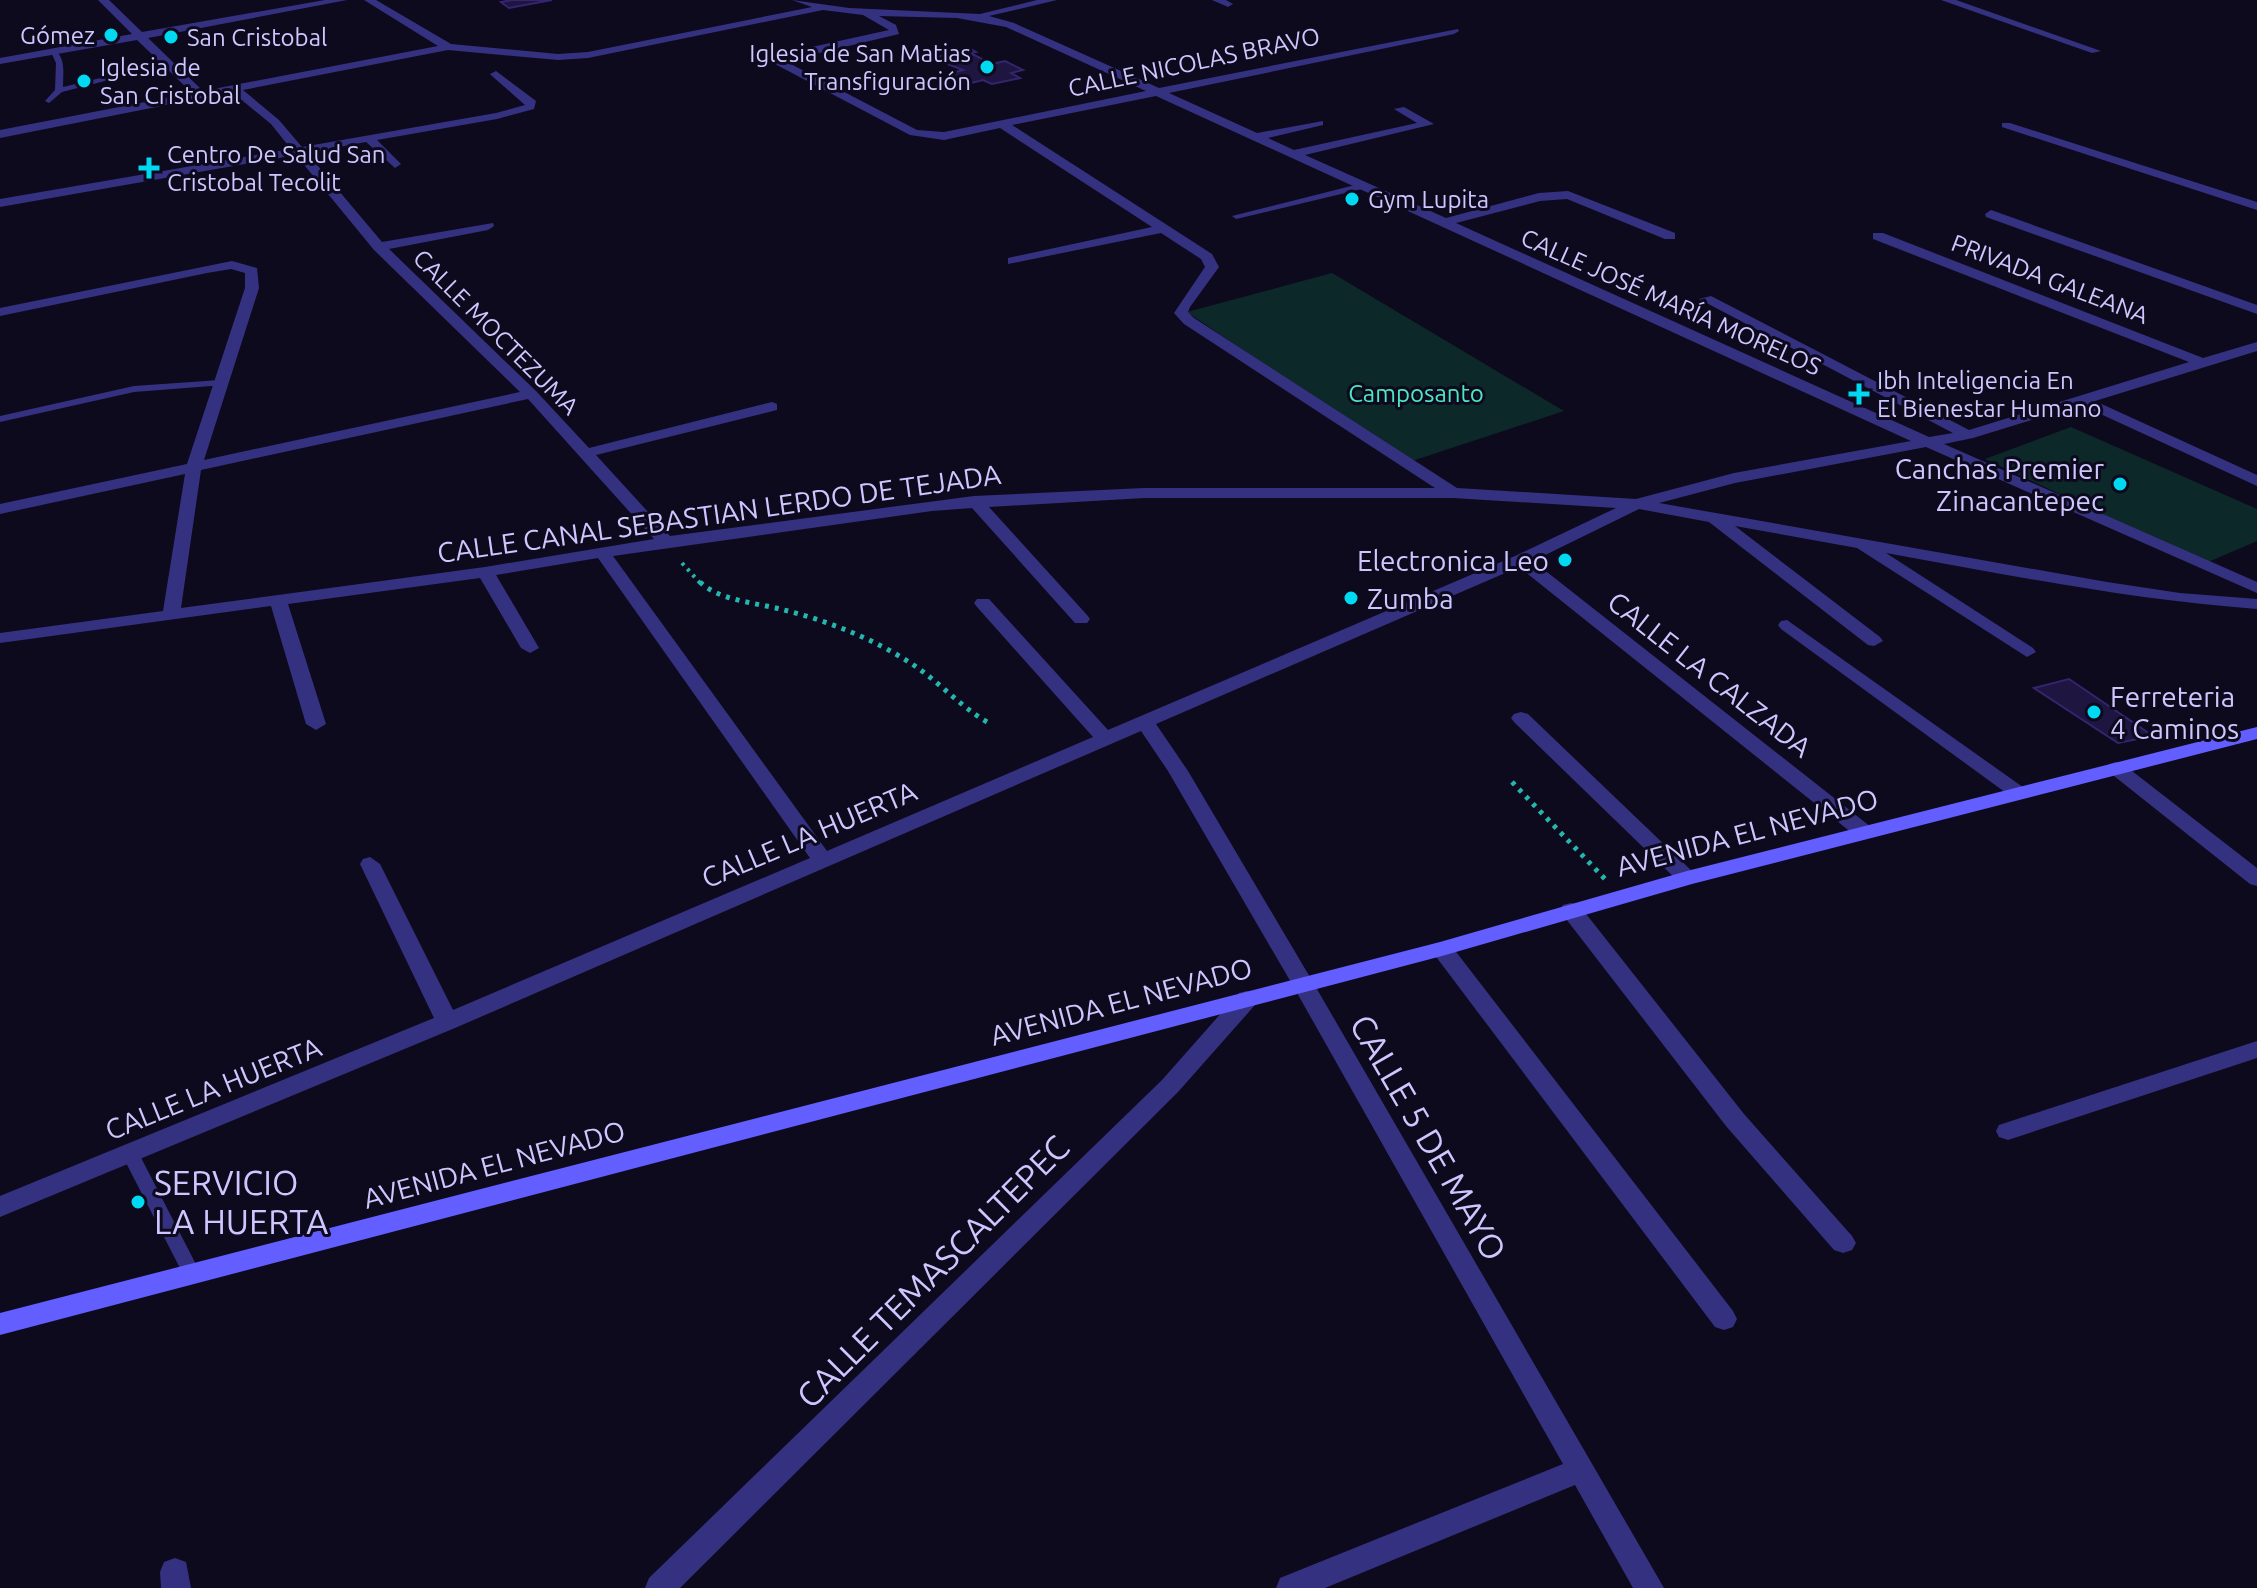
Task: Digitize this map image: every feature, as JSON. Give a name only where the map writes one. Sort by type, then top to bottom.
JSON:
[{"type":"street","points":[[103,0],[200,95]]},
{"type":"street","points":[[0,61],[342,0]]},
{"type":"street","points":[[369,0],[448,47]]},
{"type":"street","points":[[797,0],[827,8],[981,15],[1052,0]]},
{"type":"street","points":[[942,0],[964,14]]},
{"type":"street","points":[[1946,0],[2096,51]]},
{"type":"street","points":[[0,134],[448,47],[570,57],[827,8]]},
{"type":"street","name":"CALLE NICOLAS BRAVO","points":[[862,10],[892,27],[895,32],[784,56],[777,59],[779,65],[914,133],[944,136],[1454,31]]},
{"type":"street","name":"CALLE JOSÉ MARÍA MORELOS","points":[[981,15],[1010,25],[1931,444],[2257,588]]},
{"type":"street","points":[[0,203],[530,107],[532,103],[496,74]]},
{"type":"street","name":"CALLE MOCTEZUMA","points":[[234,88],[275,122],[379,247],[531,394],[666,542]]},
{"type":"street","points":[[1291,154],[1428,124],[1400,109]]},
{"type":"street","points":[[1255,137],[1319,123]]},
{"type":"street","points":[[1002,124],[1207,257],[1212,267],[1208,276],[1183,304],[1181,313],[1189,321],[1453,493]]},
{"type":"street","points":[[2006,125],[2257,206]]},
{"type":"street","points":[[367,137],[395,164]]},
{"type":"street","points":[[1443,223],[1539,197],[1568,195],[1670,236]]},
{"type":"street","points":[[1991,214],[2257,310]]},
{"type":"street","points":[[379,247],[488,226]]},
{"type":"street","points":[[1013,261],[1164,228]]},
{"type":"street","name":"PRIVADA GALEANA","points":[[1878,236],[2206,364]]},
{"type":"street","points":[[0,312],[207,269],[244,266],[252,271],[252,288],[194,466],[171,615]]},
{"type":"street","points":[[1706,299],[1968,435]]},
{"type":"street","points":[[1637,504],[1734,478],[1968,435],[2257,346]]},
{"type":"street","points":[[0,509],[531,394]]},
{"type":"street","points":[[2084,401],[2257,481]]},
{"type":"street","points":[[586,453],[772,407]]},
{"type":"street","name":"CALLE CANAL SEBASTIAN LERDO DE TEJADA","points":[[0,638],[974,501],[1209,492],[1453,493],[1637,504],[2166,596],[2257,604]]},
{"type":"street","points":[[974,501],[1081,619]]},
{"type":"street","name":"CALLE LA HUERTA","points":[[0,1207],[447,1022],[1521,560],[1637,504]]},
{"type":"street","points":[[1712,516],[1874,641]]},
{"type":"street","points":[[1858,543],[2027,652]]},
{"type":"street","points":[[603,554],[822,859]]},
{"type":"street","name":"CALLE LA CALZADA","points":[[1521,560],[1864,832]]},
{"type":"street","points":[[485,572],[530,648]]},
{"type":"street","points":[[278,601],[316,724]]},
{"type":"street","points":[[983,603],[1105,738]]},
{"type":"street","points":[[1787,625],[2020,794]]},
{"type":"street","points":[[1521,718],[1687,878]]},
{"type":"street","name":"CALLE 5 DE MAYO","points":[[1145,722],[1178,771],[1303,984],[1649,1588]]},
{"type":"street","name":"AVENIDA EL NEVADO","points":[[0,1324],[1442,949],[1687,878],[2257,733]]},
{"type":"street","points":[[2116,768],[2257,879]]},
{"type":"street","points":[[370,864],[447,1022]]},
{"type":"street","points":[[1571,910],[1735,1120],[1843,1243]]},
{"type":"street","points":[[1442,949],[1724,1319]]},
{"type":"street","name":"CALLE TEMASCALTEPEC","points":[[660,1588],[1170,1086],[1247,999]]},
{"type":"street","points":[[2008,1131],[2257,1049]]},
{"type":"street","points":[[1291,1588],[1579,1470]]},
{"type":"lane","points":[[55,52],[60,63],[59,90]]},
{"type":"lane","points":[[49,101],[59,90],[167,64]]},
{"type":"lane","points":[[1236,216],[1363,186]]},
{"type":"lane","points":[[0,419],[134,389],[220,383]]},
{"type":"lane","points":[[130,1153],[192,1274]]},
{"type":"path","points":[[666,542],[693,578],[703,586],[721,594],[803,614],[862,637],[917,667],[962,707],[987,722]]},
{"type":"path","points":[[1512,782],[1621,896]]},
{"type":"green space","name":"Camposanto","points":[[1332,273],[1564,411],[1409,462],[1187,312]]},
{"type":"green space","name":"Canchas Premier Zinacantepec","points":[[2071,427],[2257,509],[2257,541],[2206,563],[1985,459]]},
{"type":"building","points":[[552,0],[509,8],[501,2]]},
{"type":"building","name":"Iglesia de San Matias Transfiguración","points":[[971,49],[976,52],[970,53],[992,64],[1005,61],[1023,70],[1011,73],[1020,78],[992,84],[983,80],[967,84],[948,74],[963,70],[932,58]]},
{"type":"building","name":"Ferreteria 4 Caminos","points":[[2069,679],[2153,736],[2118,743],[2034,688]]},
{"type":"place","name":"Gómez","points":[[111,35]]},
{"type":"place","name":"San Cristobal","points":[[171,37]]},
{"type":"place","name":"Iglesia de San Matias Transfiguración","points":[[987,67]]},
{"type":"place","name":"Iglesia de San Cristobal","points":[[84,81]]},
{"type":"place","name":"Centro De Salud San Cristobal Tecolit","points":[[149,168]]},
{"type":"place","name":"Gym Lupita","points":[[1352,199]]},
{"type":"place","name":"Ibh Inteligencia En El Bienestar Humano","points":[[1859,394]]},
{"type":"place","name":"Canchas Premier Zinacantepec","points":[[2120,484]]},
{"type":"place","name":"Electronica Leo","points":[[1565,560]]},
{"type":"place","name":"Zumba","points":[[1351,598]]},
{"type":"place","name":"Ferreteria 4 Caminos","points":[[2094,712]]},
{"type":"place","name":"SERVICIO LA HUERTA","points":[[138,1202]]}]
